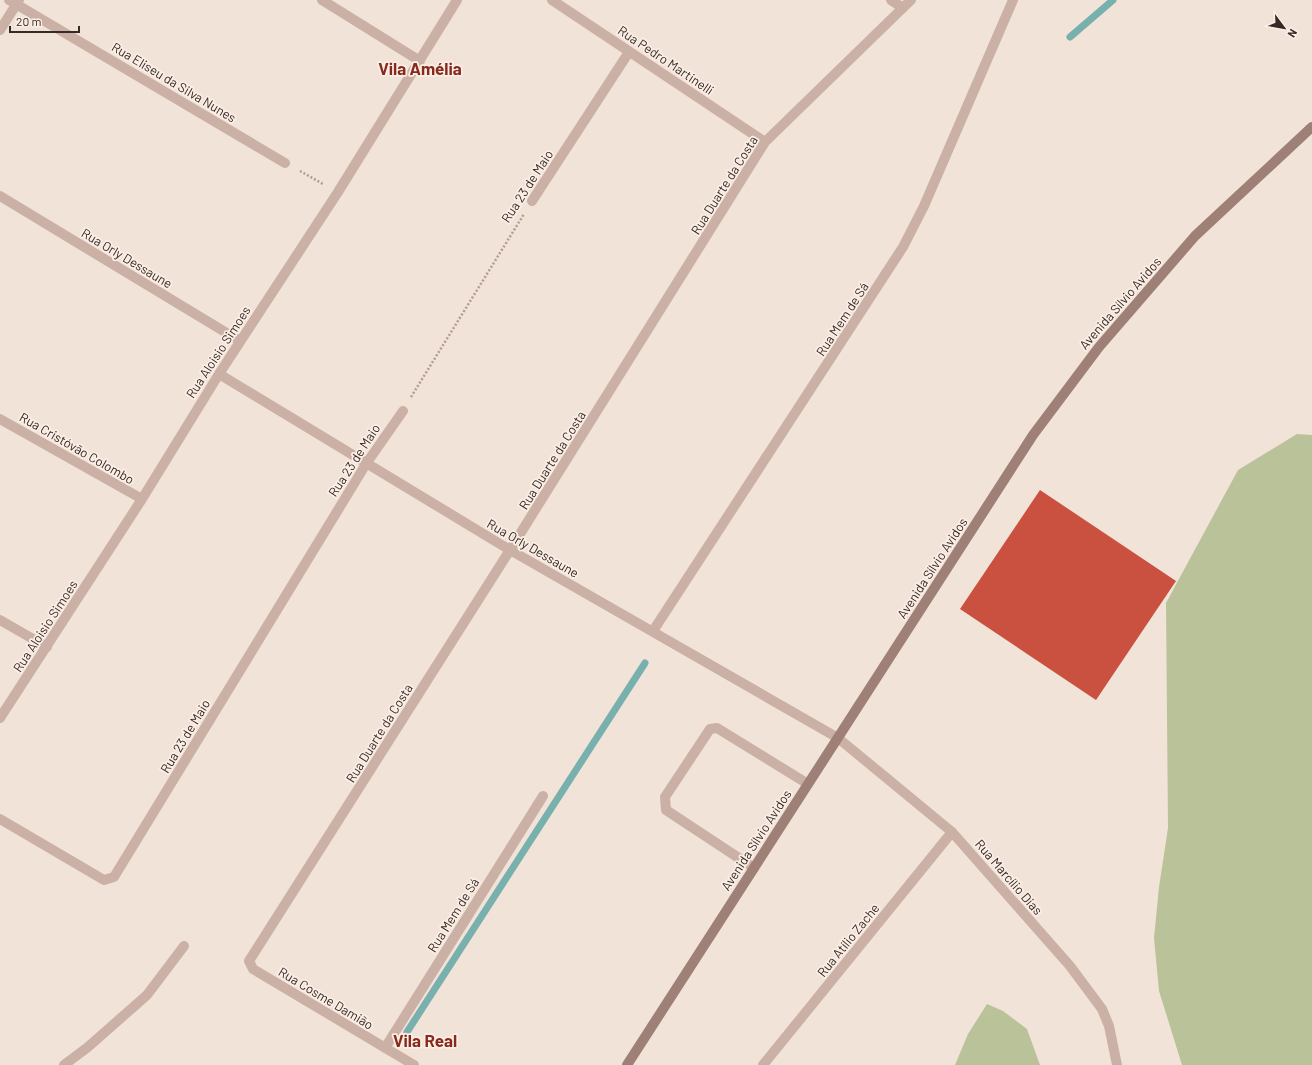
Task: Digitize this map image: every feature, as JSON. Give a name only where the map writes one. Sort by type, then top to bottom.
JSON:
[{"type":"main road","name":"Avenida Sílvio Avidos","points":[[626,1065],[1033,435],[1099,347],[1195,236],[1312,127]]},
{"type":"street","points":[[322,0],[420,61]]},
{"type":"street","name":"Rua Aloisio Simoes","points":[[0,718],[142,499],[240,341],[338,192],[457,0]]},
{"type":"street","name":"Rua Pedro Martinelli","points":[[552,0],[765,142]]},
{"type":"street","points":[[891,0],[903,8]]},
{"type":"street","name":"Rua Duarte da Costa","points":[[249,962],[510,550],[765,142],[911,0]]},
{"type":"street","name":"Rua Mem de Sá","points":[[653,631],[903,248],[924,206],[1013,0]]},
{"type":"street","points":[[0,30],[15,1]]},
{"type":"street","name":"Rua Eliseu da Silva Nunes","points":[[15,1],[285,163]]},
{"type":"street","name":"Rua 23 de Maio","points":[[532,202],[630,52]]},
{"type":"street","name":"Rua Orly Dessaune","points":[[0,196],[240,341]]},
{"type":"street","name":"Rua Orly Dessaune","points":[[219,374],[510,550],[838,738]]},
{"type":"street","name":"Rua 23 de Maio","points":[[0,819],[104,880],[114,877],[366,464],[402,411]]},
{"type":"street","name":"Rua Cristóvão Colombo","points":[[0,419],[142,499]]},
{"type":"street","points":[[0,620],[47,647]]},
{"type":"street","points":[[754,868],[666,810],[665,797],[710,729],[717,728],[808,784]]},
{"type":"street","name":"Rua Marcílio Dias","points":[[838,738],[952,832],[1092,993],[1102,1009],[1109,1026],[1117,1065]]},
{"type":"street","name":"Rua Mem de Sá","points":[[385,1048],[543,796]]},
{"type":"street","name":"Rua Atílio Zache","points":[[764,1065],[952,832]]},
{"type":"street","points":[[64,1065],[88,1047],[147,995],[184,946]]},
{"type":"street","name":"Rua Cosme Damião","points":[[249,962],[253,969],[414,1065]]},
{"type":"path","points":[[285,163],[338,192]]},
{"type":"path","name":"Rua 23 de Maio","points":[[402,411],[532,202]]},
{"type":"green space","points":[[1297,434],[1312,435],[1312,1065],[1182,1065],[1159,991],[1154,938],[1159,887],[1168,828],[1166,603],[1238,470]]},
{"type":"green space","points":[[987,1004],[1003,1011],[1027,1029],[1040,1065],[955,1065],[968,1034]]},
{"type":"building","points":[[1040,490],[1176,581],[1096,700],[960,609]]},
{"type":"waterway","points":[[1070,37],[1113,0]]},
{"type":"waterway","points":[[407,1032],[645,663]]},
{"type":"district","name":"Vila Amélia","points":[[420,69]]},
{"type":"district","name":"Vila Real","points":[[425,1041]]}]
